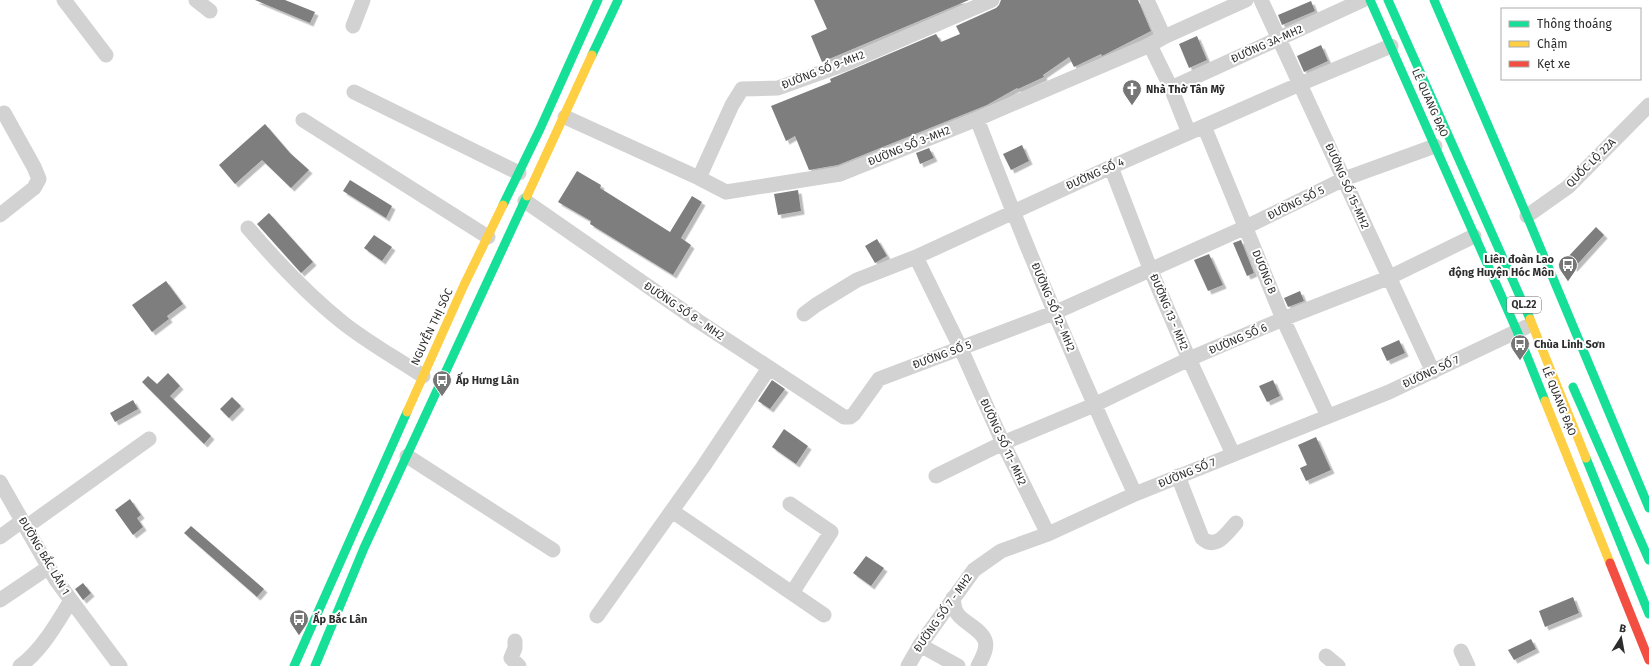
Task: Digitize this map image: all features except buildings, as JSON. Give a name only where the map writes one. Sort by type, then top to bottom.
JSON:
[{"type":"main road","name":"NGUYỄN THỊ SÓC","points":[[294,666],[423,376],[540,129],[598,0]]},
{"type":"main road","points":[[315,666],[364,548],[618,0]]},
{"type":"main road","name":"LÊ QUANG ĐẠO","points":[[1370,0],[1392,46],[1474,236],[1517,331],[1649,660]]},
{"type":"main road","name":"LÊ QUANG ĐẠO","points":[[1388,0],[1532,323],[1649,614]]},
{"type":"main road","points":[[1434,0],[1527,216],[1649,508]]},
{"type":"main road","name":"LÊ QUANG ĐẠO","points":[[1570,378],[1649,560]]},
{"type":"street","points":[[64,0],[106,55]]},
{"type":"street","points":[[196,0],[210,11]]},
{"type":"street","points":[[353,26],[363,0]]},
{"type":"street","name":"ĐƯỜNG SỐ 9-MH2","points":[[699,178],[732,105],[742,89],[778,88],[842,65],[992,0]]},
{"type":"street","points":[[1147,0],[1164,37]]},
{"type":"street","name":"ĐƯỜNG SỐ 3-MH2","points":[[565,117],[699,178],[726,192],[840,174],[1150,45],[1164,37],[1246,0]]},
{"type":"street","name":"ĐƯỜNG SỐ 15-MH2","points":[[1261,0],[1432,372]]},
{"type":"street","name":"ĐƯỜNG 3A-MH2","points":[[1170,88],[1363,0]]},
{"type":"street","points":[[1150,45],[1189,133]]},
{"type":"street","name":"ĐƯỜNG SỐ 4","points":[[804,314],[816,304],[857,280],[916,257],[1012,211],[1111,167],[1300,84],[1392,46]]},
{"type":"street","points":[[354,92],[519,172]]},
{"type":"street","name":"QUỐC LỘ 22A","points":[[1527,216],[1568,187],[1649,104]]},
{"type":"street","points":[[0,215],[34,188],[39,179],[34,167],[4,114]]},
{"type":"street","name":"ĐƯỜNG SỐ 12- MH2","points":[[977,118],[1012,211],[1056,312],[1094,405],[1135,494]]},
{"type":"street","points":[[303,120],[488,237]]},
{"type":"street","name":"DƯƠNG B","points":[[1204,126],[1283,320],[1328,416]]},
{"type":"street","name":"ĐƯỜNG SỐ 5","points":[[844,417],[850,417],[854,414],[879,379],[1056,312],[1151,271],[1344,179],[1436,146]]},
{"type":"street","name":"ĐƯỜNG 13 - MH2","points":[[1111,167],[1151,271],[1189,359],[1233,454]]},
{"type":"street","name":"ĐƯỜNG SỐ 8 - MH2","points":[[526,201],[698,321],[844,417]]},
{"type":"street","points":[[248,228],[290,276],[314,299],[344,323],[423,376]]},
{"type":"street","name":"ĐƯỜNG SỐ 6","points":[[936,476],[1002,443],[1094,405],[1189,359],[1388,278],[1474,236]]},
{"type":"street","points":[[916,257],[961,349]]},
{"type":"street","name":"ĐƯỜNG SỐ 7","points":[[1048,534],[1178,476],[1390,392],[1532,323]]},
{"type":"street","name":"ĐƯỜNG SỐ 11- MH2","points":[[961,349],[1002,443],[1048,534]]},
{"type":"street","points":[[597,616],[703,467],[769,368]]},
{"type":"street","points":[[0,537],[24,524],[149,439]]},
{"type":"street","points":[[407,456],[553,550]]},
{"type":"street","points":[[1178,476],[1202,538],[1210,543],[1218,542],[1236,523]]},
{"type":"street","name":"ĐƯỜNG BẮC LÂN 1","points":[[0,482],[56,580],[120,666]]},
{"type":"street","points":[[790,504],[831,532],[792,593]]},
{"type":"street","points":[[672,511],[824,615]]},
{"type":"street","name":"ĐƯỜNG SỐ 7 - MH2","points":[[908,666],[920,645],[974,570],[1001,551],[1048,534]]},
{"type":"street","points":[[350,539],[364,548]]},
{"type":"street","points":[[0,600],[48,567]]},
{"type":"street","points":[[953,598],[957,613],[961,618],[985,637],[985,649],[978,666]]},
{"type":"street","points":[[20,666],[26,662],[57,624],[71,600]]},
{"type":"street","points":[[515,641],[515,648],[511,658],[519,666]]},
{"type":"street","points":[[920,645],[958,666]]},
{"type":"street","points":[[1461,651],[1468,666]]},
{"type":"street","points":[[1326,656],[1338,666]]},
{"type":"traffic: fast","points":[[503,205],[540,129],[598,0]]},
{"type":"traffic: fast","points":[[592,55],[618,0]]},
{"type":"traffic: fast","points":[[1370,0],[1517,331],[1545,401]]},
{"type":"traffic: fast","points":[[1388,0],[1530,319]]},
{"type":"traffic: fast","points":[[1434,0],[1527,216],[1649,508]]},
{"type":"traffic: fast","points":[[315,666],[364,548],[527,196]]},
{"type":"traffic: fast","points":[[1573,387],[1649,560]]},
{"type":"traffic: fast","points":[[294,666],[407,412]]},
{"type":"traffic: fast","points":[[1586,458],[1649,614]]},
{"type":"traffic: slow","points":[[527,196],[592,55]]},
{"type":"traffic: slow","points":[[407,412],[464,285],[503,205]]},
{"type":"traffic: slow","points":[[1530,319],[1586,458]]},
{"type":"traffic: slow","points":[[1545,401],[1610,563]]},
{"type":"traffic: jam","points":[[1610,563],[1649,660]]},
{"type":"place","name":"Nhà Thờ Tân Mỹ","points":[[1132,106]]},
{"type":"place","name":"Liên đoàn Lao động Huyện Hóc Môn","points":[[1568,282]]},
{"type":"place","name":"Chùa Linh Sơn","points":[[1520,361]]},
{"type":"place","name":"Ấp Hưng Lân","points":[[442,397]]},
{"type":"place","name":"Ấp Bắc Lân","points":[[299,636]]}]
